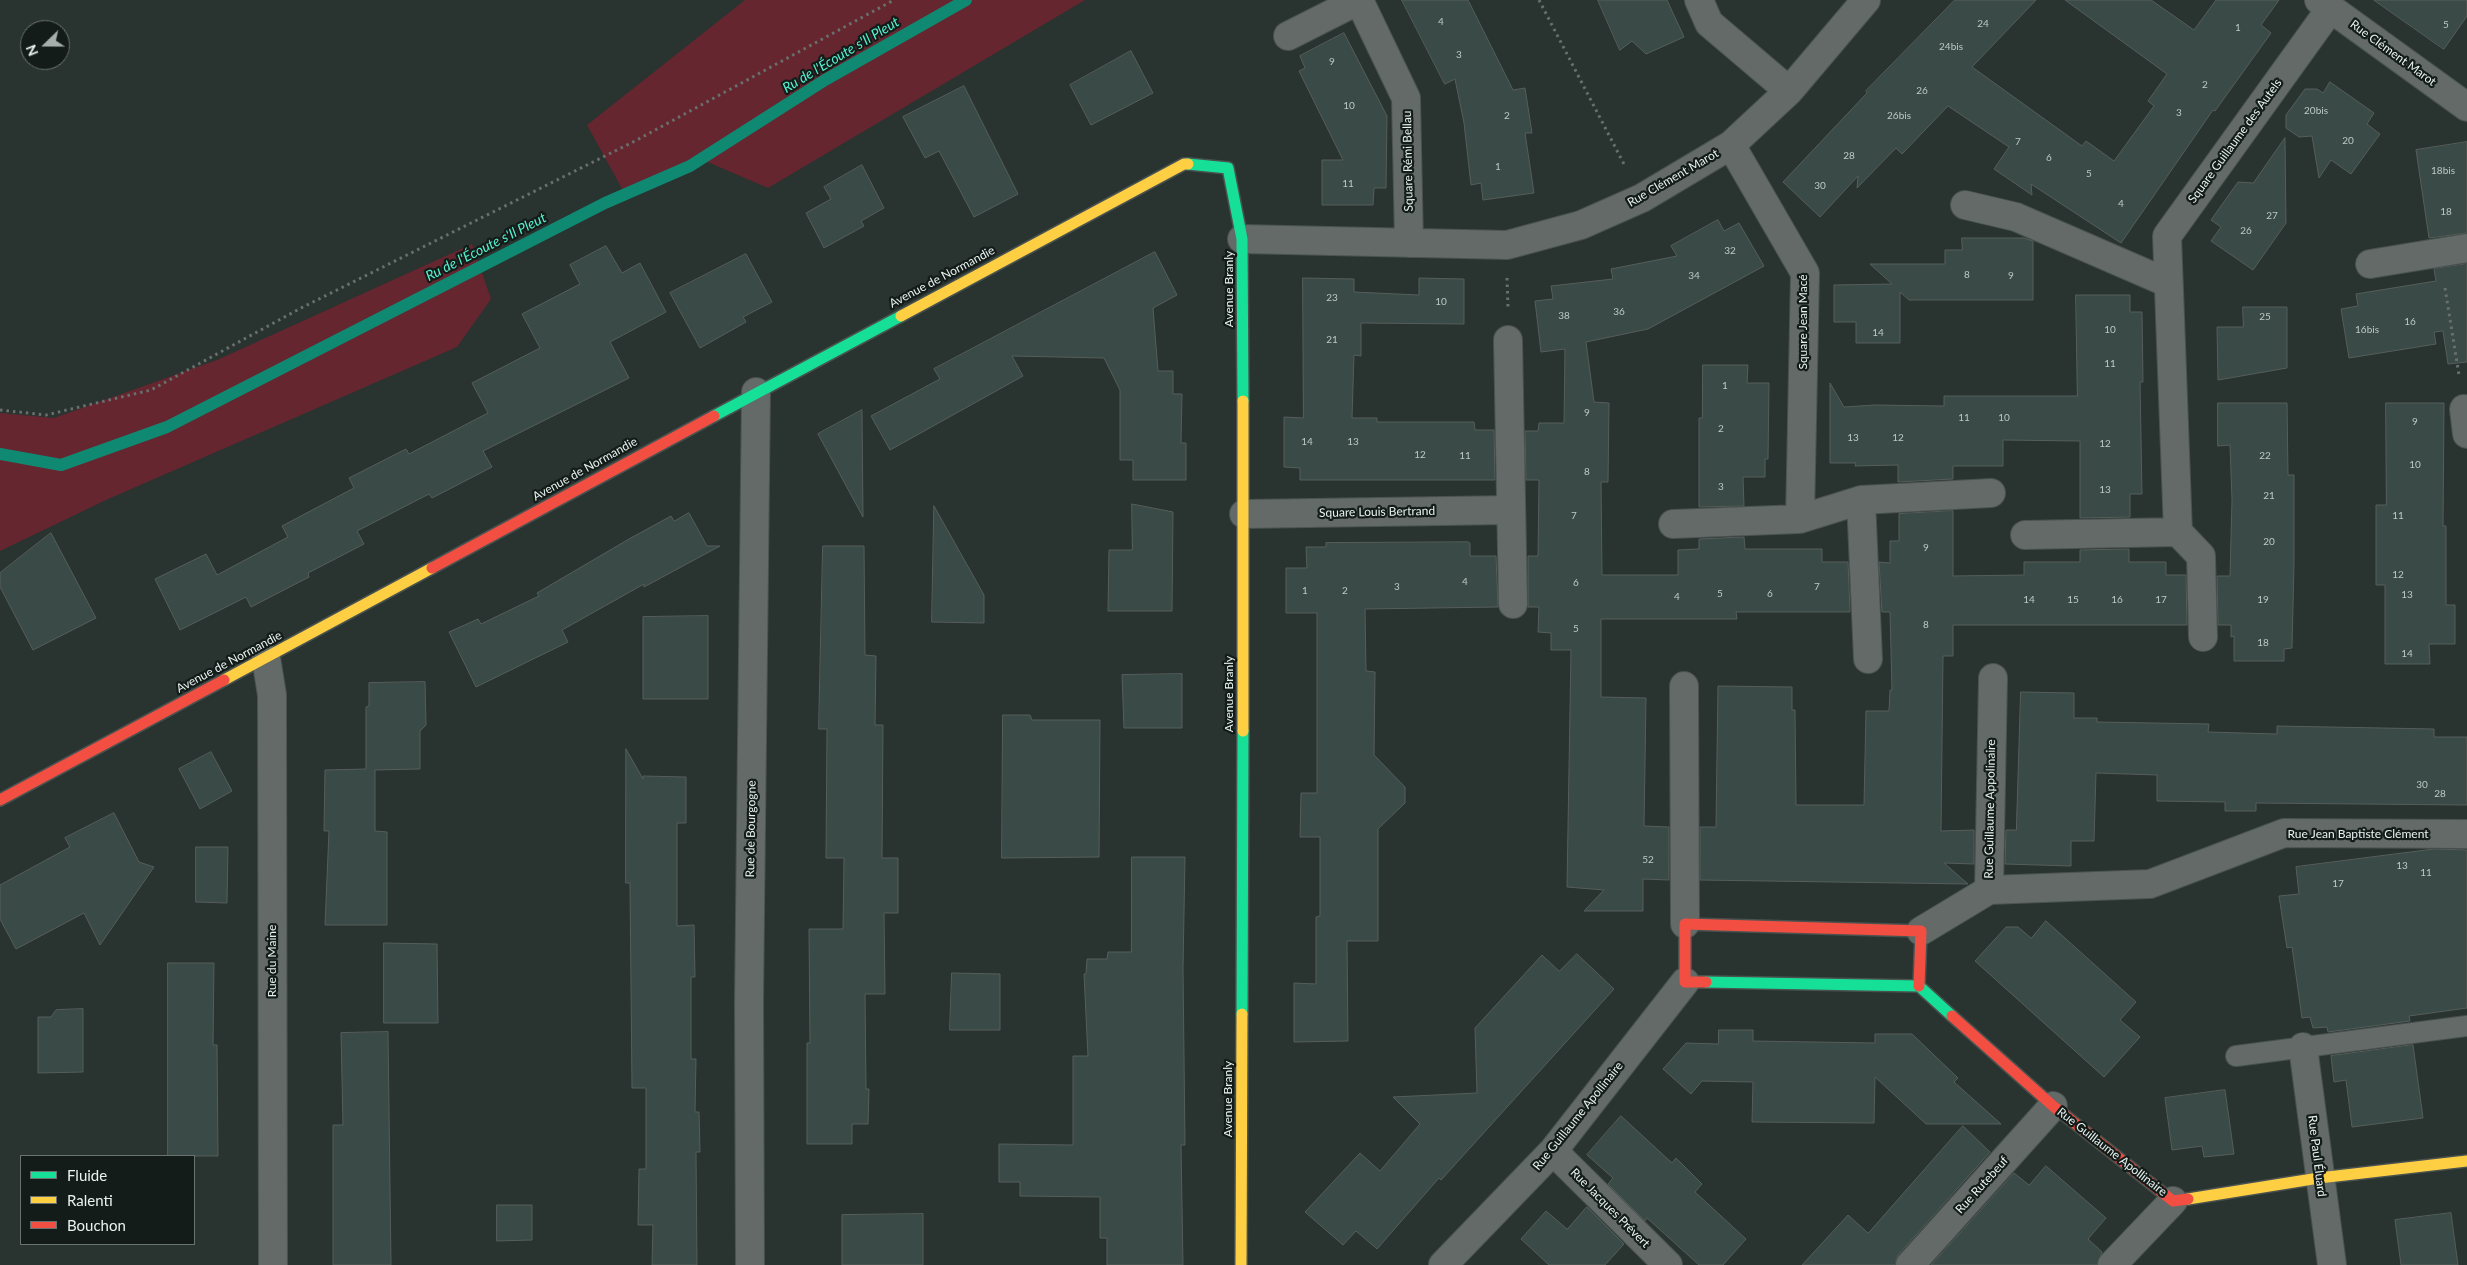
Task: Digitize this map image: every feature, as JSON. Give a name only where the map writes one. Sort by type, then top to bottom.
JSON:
[{"type":"street","name":"Square Rémi Bellau","points":[[1288,36],[1359,0],[1406,98],[1410,243]]},
{"type":"street","points":[[1699,0],[1709,23],[1789,91]]},
{"type":"street","name":"Rue Clément Marot","points":[[1242,239],[1507,245],[1581,224],[1642,198],[1730,145],[1789,91],[1866,0]]},
{"type":"street","name":"Rue Clément Marot","points":[[2325,4],[2467,107]]},
{"type":"street","name":"Square Guillaume des Autels","points":[[2178,532],[2167,236],[2325,4]]},
{"type":"street","name":"Square Jean Macé","points":[[1730,145],[1805,273],[1800,519]]},
{"type":"street","name":"Avenue Branly","points":[[1184,164],[1228,168],[1242,239],[1244,514],[1240,1265]]},
{"type":"street","name":"Avenue de Normandie","points":[[0,800],[756,392],[1184,164]]},
{"type":"street","points":[[1965,205],[2016,217],[2168,283]]},
{"type":"street","points":[[2370,264],[2467,248]]},
{"type":"street","points":[[1508,340],[1512,604]]},
{"type":"street","name":"Rue de Bourgogne","points":[[750,1265],[749,1001],[756,392]]},
{"type":"street","points":[[1674,524],[1800,519],[1861,500],[1991,493]]},
{"type":"street","points":[[1861,500],[1868,659]]},
{"type":"street","name":"Square Louis Bertrand","points":[[1244,514],[1510,510]]},
{"type":"street","points":[[2025,535],[2178,532],[2201,556],[2203,637]]},
{"type":"street","name":"Rue du Maine","points":[[266,658],[272,695],[273,1265]]},
{"type":"street","name":"Rue Guillaume Appolinaire","points":[[1921,931],[1989,890],[1993,678]]},
{"type":"street","points":[[1684,686],[1685,982],[1919,986],[1921,931],[1685,924]]},
{"type":"street","name":"Rue Jean Baptiste Clément","points":[[1989,890],[2150,884],[2284,833],[2467,834]]},
{"type":"street","name":"Rue Guillaume Apollinaire","points":[[1443,1265],[1552,1151],[1685,982]]},
{"type":"street","name":"Rue Guillaume Apollinaire","points":[[1919,986],[2053,1106],[2173,1201],[2319,1178],[2467,1160]]},
{"type":"street","name":"Rue Paul Éluard","points":[[2304,1046],[2319,1178],[2332,1265]]},
{"type":"street","name":"Rue Rutebeuf","points":[[1910,1265],[2053,1106]]},
{"type":"street","name":"Rue Jacques Prévert","points":[[1552,1151],[1668,1265]]},
{"type":"street","points":[[2112,1265],[2173,1201]]},
{"type":"lane","points":[[2236,1056],[2467,1026]]},
{"type":"path","points":[[0,410],[46,415],[151,390],[301,308],[635,141],[894,0]]},
{"type":"path","points":[[1539,0],[1642,198]]},
{"type":"path","points":[[1507,245],[1508,340]]},
{"type":"path","points":[[2439,253],[2465,421]]},
{"type":"shaded area","points":[[745,0],[1085,0],[768,188],[696,157],[626,196],[587,125]]},
{"type":"shaded area","points":[[472,244],[491,299],[457,347],[106,500],[0,551],[0,413],[54,418],[217,360]]},
{"type":"building","points":[[1402,0],[1468,0],[1513,90],[1525,88],[1532,133],[1525,133],[1534,193],[1483,200],[1481,183],[1471,185],[1464,123],[1455,79],[1445,84]]},
{"type":"building","points":[[1598,0],[1667,0],[1684,37],[1646,54],[1632,41],[1620,50]]},
{"type":"building","points":[[1955,0],[2036,0],[1972,67],[2082,146],[2086,141],[2114,161],[2154,106],[2148,101],[2167,74],[2065,0],[2151,0],[2194,30],[2216,0],[2279,0],[2261,25],[2271,33],[2215,111],[2213,110],[2121,243],[2031,184],[2032,195],[1994,169],[2009,147],[1948,106],[1902,154],[1896,148],[1857,188],[1858,176],[1820,217],[1783,182],[1867,93],[1866,91]]},
{"type":"building","points":[[2374,0],[2467,0],[2467,16],[2444,49]]},
{"type":"building","points":[[1344,33],[1387,116],[1386,188],[1374,188],[1373,205],[1322,205],[1322,160],[1343,160],[1299,71],[1305,68],[1300,56]]},
{"type":"building","points":[[1131,51],[1153,93],[1091,125],[1070,85]]},
{"type":"building","points":[[2330,82],[2374,113],[2367,124],[2380,134],[2351,174],[2331,160],[2319,178],[2312,136],[2299,137],[2286,128],[2286,115],[2305,89],[2317,89],[2323,93]]},
{"type":"building","points":[[964,86],[1018,194],[974,217],[939,151],[925,158],[903,117]]},
{"type":"building","points":[[2285,138],[2286,223],[2253,270],[2211,241],[2221,227],[2211,220],[2238,182],[2253,183]]},
{"type":"building","points":[[2467,142],[2467,233],[2429,238],[2416,150]]},
{"type":"building","points":[[862,165],[884,208],[861,221],[864,226],[824,248],[806,213],[831,199],[824,187]]},
{"type":"building","points":[[1718,220],[1724,231],[1739,223],[1764,266],[1648,329],[1586,342],[1594,402],[1609,403],[1608,482],[1601,482],[1602,575],[1678,575],[1678,550],[1699,549],[1699,539],[1744,537],[1745,549],[1822,549],[1822,562],[1848,562],[1850,612],[1736,612],[1737,619],[1601,619],[1601,697],[1646,698],[1644,826],[1669,827],[1669,880],[1643,879],[1643,911],[1584,911],[1604,890],[1567,887],[1571,650],[1551,650],[1551,633],[1538,632],[1539,607],[1528,607],[1528,556],[1538,556],[1539,480],[1526,480],[1525,431],[1538,431],[1539,423],[1564,423],[1565,349],[1541,352],[1535,301],[1553,299],[1551,286],[1613,279],[1611,269],[1677,256],[1671,246]]},
{"type":"building","points":[[1962,238],[2024,238],[2033,241],[2033,300],[1909,300],[1900,292],[1900,343],[1856,343],[1856,322],[1834,322],[1834,285],[1892,284],[1870,264],[1945,264],[1945,250],[1962,250]]},
{"type":"building","points":[[606,246],[622,273],[640,263],[666,312],[610,342],[629,378],[483,451],[492,467],[432,498],[429,494],[357,531],[364,544],[308,573],[309,577],[251,607],[246,597],[180,630],[155,579],[206,554],[217,575],[288,537],[282,526],[354,488],[349,478],[406,449],[409,454],[488,413],[472,383],[540,348],[522,314],[580,284],[570,265]]},
{"type":"building","points":[[1155,252],[1177,295],[1153,308],[1158,371],[1173,371],[1173,394],[1182,394],[1181,443],[1186,443],[1186,480],[1133,480],[1133,460],[1120,460],[1120,390],[1104,358],[1012,356],[1023,376],[890,450],[871,416],[940,379],[934,369]]},
{"type":"building","points":[[746,254],[772,302],[743,317],[746,322],[700,348],[670,293]]},
{"type":"building","points":[[2467,264],[2467,362],[2448,364],[2443,331],[2434,332],[2436,344],[2349,358],[2341,309],[2358,306],[2356,294],[2436,281],[2434,269]]},
{"type":"building","points":[[1303,278],[1354,279],[1354,292],[1419,295],[1419,278],[1464,279],[1464,324],[1361,323],[1361,356],[1354,355],[1352,418],[1377,418],[1377,422],[1474,422],[1475,430],[1494,430],[1495,480],[1300,480],[1300,468],[1284,467],[1284,417],[1303,418]]},
{"type":"building","points":[[2076,295],[2130,295],[2130,312],[2142,312],[2143,382],[2140,382],[2142,494],[2130,494],[2130,517],[2080,518],[2080,441],[2003,440],[2003,466],[1953,466],[1953,479],[1898,482],[1898,465],[1855,466],[1856,463],[1830,463],[1830,383],[1844,407],[1875,405],[1944,406],[1944,396],[2077,396]]},
{"type":"building","points":[[2243,307],[2287,307],[2287,368],[2218,380],[2217,327],[2243,327]]},
{"type":"building","points":[[1703,365],[1748,365],[1747,383],[1769,383],[1768,459],[1765,459],[1765,477],[1743,477],[1744,506],[1699,507],[1699,418],[1702,418]]},
{"type":"building","points":[[2218,403],[2287,403],[2288,475],[2294,475],[2294,563],[2292,648],[2284,649],[2284,661],[2234,661],[2234,636],[2231,637],[2231,625],[2218,625],[2217,576],[2230,576],[2232,500],[2230,445],[2218,446]]},
{"type":"building","points":[[2386,403],[2444,403],[2443,526],[2446,526],[2446,605],[2455,605],[2455,644],[2429,644],[2430,664],[2385,664],[2385,585],[2376,585],[2376,505],[2386,505]]},
{"type":"building","points":[[862,410],[863,517],[818,434]]},
{"type":"building","points":[[1132,504],[1173,512],[1172,611],[1108,611],[1109,550],[1132,550]]},
{"type":"building","points":[[934,506],[984,595],[984,623],[932,622]]},
{"type":"building","points":[[1953,511],[1953,576],[2024,575],[2024,562],[2080,562],[2080,550],[2129,549],[2129,562],[2166,562],[2166,575],[2186,575],[2187,625],[1953,625],[1953,656],[1943,656],[1941,831],[1974,830],[1974,864],[1944,863],[1968,884],[1700,880],[1700,827],[1716,827],[1718,686],[1792,687],[1792,710],[1795,710],[1796,805],[1864,805],[1866,711],[1889,711],[1890,690],[1892,690],[1890,612],[1882,612],[1879,562],[1890,563],[1890,541],[1899,541],[1899,514]]},
{"type":"building","points":[[689,513],[707,546],[720,546],[644,587],[644,584],[562,630],[568,642],[476,687],[449,632],[478,619],[481,624],[539,596],[537,593],[629,539],[671,516],[674,521]]},
{"type":"building","points":[[51,533],[96,618],[33,650],[0,587],[0,573]]},
{"type":"building","points":[[1326,543],[1470,543],[1470,556],[1496,556],[1498,607],[1365,609],[1366,671],[1375,672],[1374,755],[1405,787],[1405,803],[1378,829],[1378,941],[1347,941],[1348,1041],[1294,1042],[1294,983],[1316,984],[1316,917],[1320,916],[1320,837],[1300,837],[1301,793],[1317,793],[1317,613],[1286,613],[1286,568],[1307,568],[1306,547],[1326,547]]},
{"type":"building","points":[[823,546],[864,546],[865,655],[876,656],[875,725],[883,725],[882,858],[898,858],[898,913],[884,913],[885,994],[865,994],[866,1089],[869,1089],[868,1124],[852,1124],[852,1144],[807,1144],[807,1043],[810,1043],[809,929],[843,929],[844,858],[826,858],[827,729],[819,729]]},
{"type":"building","points":[[708,616],[708,699],[643,699],[643,617]]},
{"type":"building","points":[[1182,674],[1182,728],[1124,728],[1122,675]]},
{"type":"building","points":[[425,682],[426,725],[420,731],[420,769],[375,770],[375,831],[387,832],[387,925],[325,925],[329,831],[324,831],[325,770],[366,769],[366,707],[369,706],[369,683]]},
{"type":"building","points":[[2021,692],[2074,693],[2074,718],[2097,718],[2097,722],[2209,724],[2208,732],[2277,734],[2277,726],[2434,729],[2434,737],[2467,737],[2467,805],[2256,803],[2256,811],[2225,811],[2225,802],[2157,801],[2157,775],[2096,773],[2094,841],[2071,841],[2071,866],[2005,864],[2006,830],[2016,830]]},
{"type":"building","points":[[1003,715],[1030,715],[1032,720],[1100,720],[1099,857],[1002,858]]},
{"type":"building","points":[[626,749],[643,779],[643,776],[686,777],[686,823],[677,823],[677,926],[694,925],[695,977],[691,977],[691,1059],[696,1059],[695,1112],[699,1112],[700,1152],[696,1152],[697,1265],[652,1265],[653,1225],[638,1225],[639,1169],[646,1169],[646,1088],[632,1088],[630,883],[626,883]]},
{"type":"building","points":[[211,752],[232,791],[200,809],[179,769]]},
{"type":"building","points":[[114,813],[139,862],[154,867],[100,945],[84,913],[16,949],[0,919],[0,885],[70,847],[65,838]]},
{"type":"building","points":[[196,847],[228,847],[227,903],[196,902]]},
{"type":"building","points":[[2434,849],[2467,850],[2467,1008],[2409,1016],[2410,1021],[2328,1032],[2327,1027],[2313,1028],[2310,1017],[2302,1018],[2292,947],[2287,948],[2279,896],[2299,894],[2296,867]]},
{"type":"building","points":[[1132,857],[1185,857],[1183,969],[1185,1145],[1181,1145],[1183,1265],[1107,1265],[1107,1238],[1100,1238],[1100,1197],[1020,1196],[1020,1182],[999,1182],[999,1144],[1073,1145],[1073,1056],[1088,1056],[1084,974],[1086,974],[1087,959],[1107,959],[1108,952],[1131,952]]},
{"type":"building","points":[[2046,921],[2136,1002],[2120,1020],[2140,1037],[2104,1077],[1975,961],[2006,927],[2018,927],[2031,938]]},
{"type":"building","points":[[384,943],[437,944],[438,1023],[384,1023]]},
{"type":"building","points":[[1577,954],[1614,989],[1441,1180],[1439,1178],[1377,1249],[1356,1231],[1343,1245],[1305,1212],[1360,1153],[1380,1171],[1420,1124],[1393,1097],[1477,1093],[1475,1028],[1542,955],[1559,971]]},
{"type":"building","points":[[168,963],[214,963],[213,1045],[217,1045],[218,1156],[168,1155]]},
{"type":"building","points":[[952,973],[1000,974],[1000,1030],[950,1030]]},
{"type":"building","points":[[83,1009],[83,1072],[38,1073],[38,1017],[51,1017],[56,1010]]},
{"type":"building","points":[[1719,1030],[1753,1030],[1753,1041],[1875,1043],[1875,1034],[1912,1034],[1958,1078],[1954,1082],[2001,1124],[1926,1124],[1875,1077],[1874,1123],[1752,1122],[1753,1082],[1702,1081],[1691,1094],[1663,1069],[1686,1043],[1718,1044]]},
{"type":"building","points":[[388,1032],[391,1265],[333,1265],[333,1125],[343,1125],[341,1033]]},
{"type":"building","points":[[2413,1045],[2423,1118],[2352,1127],[2346,1080],[2334,1082],[2331,1056]]},
{"type":"building","points":[[2225,1090],[2234,1154],[2204,1157],[2202,1146],[2172,1150],[2165,1098]]},
{"type":"building","points":[[1621,1116],[1672,1163],[1676,1158],[1702,1184],[1695,1192],[1746,1239],[1723,1265],[1699,1265],[1647,1218],[1645,1221],[1608,1184],[1613,1178],[1587,1155]]},
{"type":"building","points":[[1963,1126],[1990,1152],[1898,1255],[1895,1265],[1802,1265],[1848,1215],[1868,1233]]},
{"type":"building","points":[[2046,1166],[2106,1218],[2088,1239],[2102,1252],[2097,1265],[1931,1265],[2014,1173],[2029,1185]]},
{"type":"building","points":[[497,1205],[532,1205],[532,1240],[497,1241]]},
{"type":"building","points":[[1587,1207],[1624,1244],[1605,1265],[1549,1265],[1521,1239],[1546,1211],[1567,1229]]},
{"type":"building","points":[[2451,1213],[2458,1265],[2401,1265],[2395,1220]]},
{"type":"building","points":[[923,1214],[923,1265],[842,1265],[842,1215]]},
{"type":"waterway","name":"Ru de l'Écoute s'Il Pleut","points":[[0,454],[61,465],[167,427],[605,203],[690,166],[825,80],[966,0]]},
{"type":"traffic: fast","points":[[1188,164],[1228,168],[1242,239],[1243,401]]},
{"type":"traffic: fast","points":[[714,416],[901,316]]},
{"type":"traffic: fast","points":[[1242,1014],[1243,731]]},
{"type":"traffic: fast","points":[[1706,982],[1919,986],[1952,1016]]},
{"type":"traffic: slow","points":[[901,316],[1184,164],[1188,164]]},
{"type":"traffic: slow","points":[[1243,401],[1243,731]]},
{"type":"traffic: slow","points":[[224,680],[432,568]]},
{"type":"traffic: slow","points":[[1241,1265],[1242,1014]]},
{"type":"traffic: slow","points":[[2188,1199],[2319,1178],[2467,1161]]},
{"type":"traffic: jam","points":[[432,568],[714,416]]},
{"type":"traffic: jam","points":[[0,800],[224,680]]},
{"type":"traffic: jam","points":[[1706,982],[1685,982],[1685,924],[1921,931],[1919,986]]},
{"type":"traffic: jam","points":[[1952,1016],[2053,1106],[2173,1201],[2188,1199]]}]
